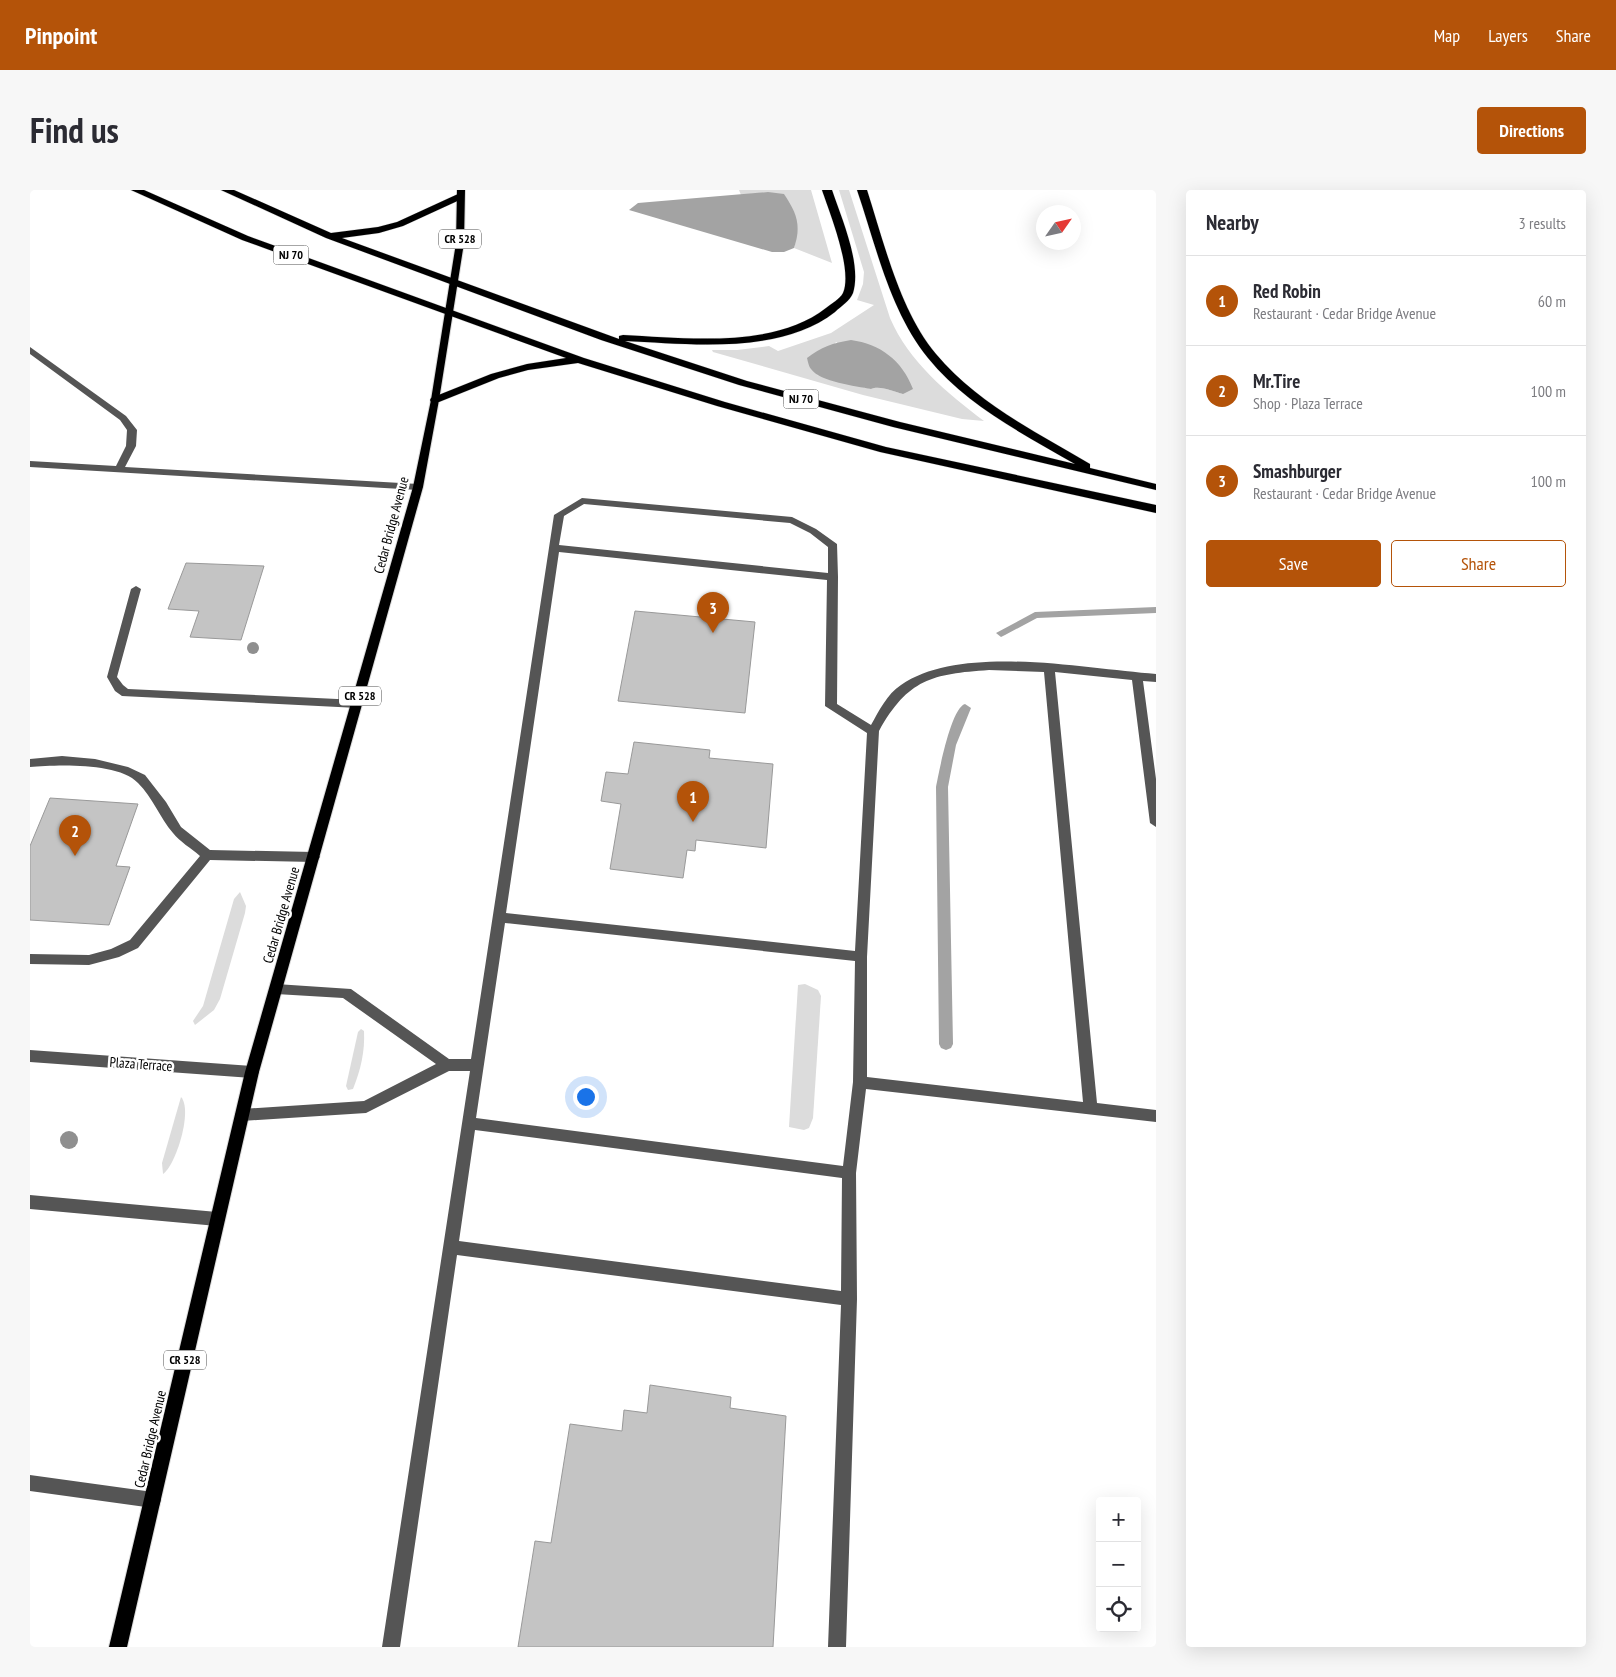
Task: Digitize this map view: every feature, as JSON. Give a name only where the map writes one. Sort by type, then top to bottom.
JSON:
[{"type":"highway","name":"NJ 70","points":[[136,190],[245,238],[580,360],[721,404],[884,450],[1156,509]]},
{"type":"highway","name":"NJ 70","points":[[226,190],[329,236],[605,338],[743,383],[898,425],[1156,487]]},
{"type":"highway","points":[[605,338],[709,340],[765,337],[802,328],[830,313],[848,293],[851,268],[827,190]]},
{"type":"highway","points":[[862,190],[903,306],[916,333],[934,359],[964,388],[1004,417],[1101,475]]},
{"type":"highway","points":[[329,236],[370,231],[400,224],[461,193]]},
{"type":"highway","points":[[436,400],[495,376],[527,367],[580,360]]},
{"type":"main road","name":"Cedar Bridge Avenue","points":[[118,1647],[252,1072],[358,704],[418,487],[436,400],[460,243],[461,193]]},
{"type":"street","points":[[30,350],[123,418],[132,430],[131,446],[119,469]]},
{"type":"street","points":[[30,464],[418,487]]},
{"type":"street","points":[[391,1647],[559,515],[582,501],[792,520],[813,531],[833,546],[831,706],[873,731]]},
{"type":"street","points":[[554,548],[833,576]]},
{"type":"street","points":[[136,588],[112,677],[114,683],[126,693],[358,704]]},
{"type":"street","points":[[836,1647],[849,1299],[849,1173],[860,1082],[861,957],[873,731],[886,707],[905,687],[925,677],[955,668],[989,665],[1156,678]]},
{"type":"street","points":[[1049,669],[1091,1109]]},
{"type":"street","points":[[1137,677],[1150,736],[1156,823]]},
{"type":"street","points":[[30,763],[62,760],[95,763],[124,770],[141,778],[162,805],[177,830],[207,855],[314,858]]},
{"type":"street","points":[[30,959],[88,960],[114,953],[134,944],[207,855]]},
{"type":"street","points":[[499,917],[861,957]]},
{"type":"street","points":[[276,989],[346,993],[447,1065]]},
{"type":"street","name":"Plaza Terrace","points":[[30,1056],[252,1072]]},
{"type":"street","points":[[242,1115],[366,1107],[447,1065],[478,1064]]},
{"type":"street","points":[[860,1082],[1156,1116]]},
{"type":"street","points":[[469,1123],[849,1173]]},
{"type":"street","points":[[30,1202],[217,1219]]},
{"type":"street","points":[[450,1247],[849,1299]]},
{"type":"street","points":[[30,1483],[153,1500]]},
{"type":"shaded area","points":[[739,190],[811,190],[832,263],[794,248],[796,241],[768,192],[741,195]]},
{"type":"shaded area","points":[[839,190],[849,190],[890,318],[898,334],[918,363],[930,376],[984,421],[962,419],[863,395],[713,352],[712,350],[737,350],[769,346],[778,351],[831,333],[874,305],[857,300],[863,284],[864,272]],"holes":[[[836,342],[903,394],[883,388],[871,389],[817,375]]]},
{"type":"shaded area","points":[[768,192],[784,194],[795,213],[798,232],[794,248],[784,252],[772,252],[629,210],[638,203]]},
{"type":"shaded area","points":[[851,340],[871,345],[889,355],[903,370],[913,389],[903,394],[883,388],[871,389],[848,385],[822,377],[810,368],[807,358],[812,354],[828,346]]},
{"type":"shaded area","points":[[240,892],[246,906],[245,913],[220,999],[214,1010],[195,1025],[193,1021],[203,1006],[234,899]]},
{"type":"shaded area","points":[[805,984],[818,990],[821,996],[813,1118],[809,1128],[804,1130],[789,1127],[798,985]]},
{"type":"shaded area","points":[[361,1029],[364,1031],[362,1060],[353,1089],[348,1090],[346,1086],[358,1032]]},
{"type":"shaded area","points":[[181,1097],[185,1113],[184,1125],[178,1149],[168,1169],[163,1174],[162,1163]]},
{"type":"building","points":[[186,563],[264,566],[241,640],[190,637],[199,611],[168,609]]},
{"type":"building","points":[[635,611],[755,622],[745,713],[618,701]]},
{"type":"building","points":[[634,742],[710,750],[709,758],[773,764],[766,848],[696,840],[695,851],[687,850],[683,878],[610,869],[621,804],[601,801],[606,772],[628,774]]},
{"type":"building","points":[[50,798],[138,804],[116,866],[130,867],[109,925],[30,920],[30,846]]},
{"type":"building","points":[[650,1385],[731,1397],[730,1408],[786,1416],[773,1647],[518,1647],[535,1541],[551,1543],[570,1424],[622,1431],[624,1410],[647,1413]]},
{"type":"waterway","points":[[1001,633],[1035,615],[1156,610]]},
{"type":"waterway","points":[[946,1044],[942,787],[950,745],[965,708]]},
{"type":"place","name":"Smashburger","points":[[713,633]]},
{"type":"place","name":"Red Robin","points":[[693,822]]},
{"type":"place","name":"Mr.Tire","points":[[75,856]]}]
